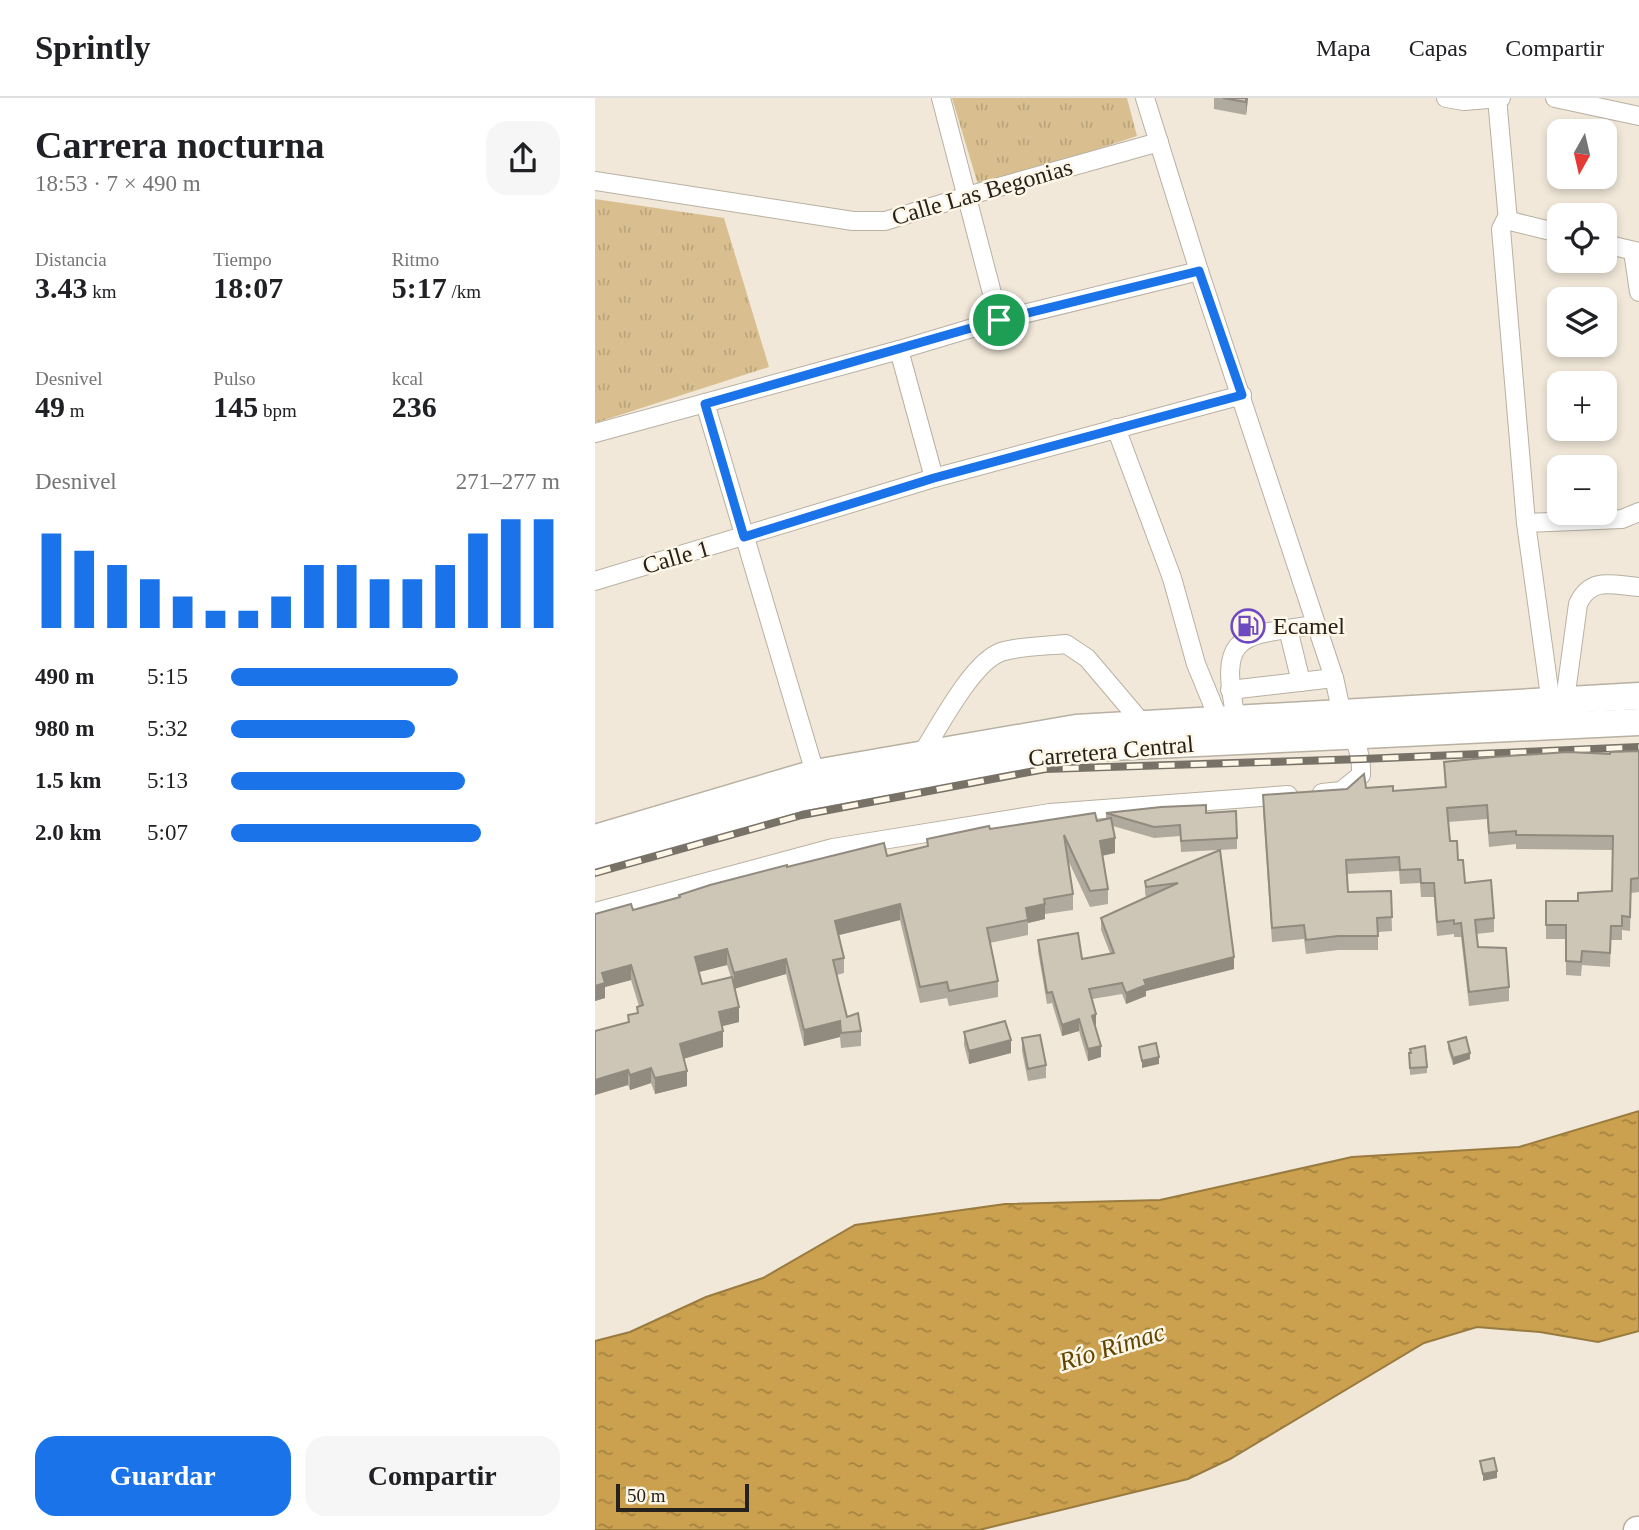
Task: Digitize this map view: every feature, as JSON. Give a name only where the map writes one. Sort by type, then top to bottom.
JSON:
[{"type":"highway","name":"Carretera Central","points":[[595,838],[921,755],[1076,729],[1145,735],[1355,736],[1639,696]]},
{"type":"highway","name":"Carretera Central","points":[[595,860],[799,798],[832,777],[1069,749],[1227,719],[1342,712],[1556,709],[1639,722]]},
{"type":"street","points":[[941,98],[999,320]]},
{"type":"street","points":[[595,912],[832,848],[1050,813],[1341,791],[1361,775],[1361,759],[1355,736],[1342,712],[1334,678],[1199,271],[1145,98]]},
{"type":"street","points":[[1446,98],[1464,101],[1499,98],[1508,220]]},
{"type":"street","points":[[1555,98],[1639,116]]},
{"type":"street","name":"Calle Las Begonias","points":[[595,181],[853,220],[885,221],[1159,142]]},
{"type":"street","points":[[1508,220],[1547,230]]},
{"type":"street","points":[[1508,220],[1501,229],[1526,523],[1556,709]]},
{"type":"street","points":[[1617,247],[1636,251],[1639,292]]},
{"type":"street","points":[[595,433],[999,320],[1199,271]]},
{"type":"street","points":[[899,350],[934,478]]},
{"type":"street","name":"Calle 1","points":[[595,581],[934,478],[1242,395]]},
{"type":"street","points":[[705,404],[744,537],[832,777]]},
{"type":"street","points":[[1116,428],[1172,578],[1196,664],[1227,719]]},
{"type":"street","points":[[1526,523],[1622,519],[1639,512]]},
{"type":"street","points":[[1556,709],[1578,604],[1584,591],[1594,584],[1639,587]]},
{"type":"street","points":[[1227,719],[1230,661],[1236,646],[1248,637],[1315,625]]},
{"type":"street","points":[[1287,629],[1301,682]]},
{"type":"street","points":[[921,755],[981,665],[1002,652],[1066,644],[1087,657],[1145,735]]},
{"type":"street","points":[[1230,690],[1334,678]]},
{"type":"green space","points":[[952,98],[1127,98],[1137,136],[979,188]]},
{"type":"green space","points":[[595,199],[724,218],[769,367],[595,423]]},
{"type":"water","name":"Río Rímac","points":[[1639,1111],[1639,1331],[1598,1342],[1540,1332],[1477,1327],[1424,1343],[1230,1459],[1188,1479],[979,1530],[595,1530],[595,1341],[630,1332],[706,1297],[763,1278],[855,1225],[1005,1204],[1160,1200],[1352,1157],[1519,1147]]},
{"type":"building","points":[[1223,98],[1246,98],[1246,102]]},
{"type":"building","points":[[1639,751],[1639,878],[1631,879],[1630,917],[1622,916],[1622,926],[1611,926],[1610,953],[1582,951],[1581,962],[1566,961],[1566,925],[1546,925],[1546,901],[1578,901],[1578,893],[1612,891],[1613,836],[1516,835],[1516,831],[1489,833],[1487,805],[1447,808],[1450,841],[1457,841],[1458,860],[1463,860],[1465,883],[1491,880],[1494,918],[1475,920],[1478,947],[1506,948],[1509,987],[1469,992],[1461,923],[1454,924],[1454,920],[1437,922],[1434,883],[1421,883],[1420,869],[1400,870],[1399,857],[1346,860],[1348,892],[1391,891],[1392,917],[1377,918],[1378,936],[1338,936],[1306,940],[1304,925],[1272,928],[1263,795],[1347,789],[1364,774],[1366,788],[1393,786],[1393,791],[1446,787],[1444,762],[1568,752],[1610,754]]},
{"type":"building","points":[[1206,805],[1206,813],[1236,811],[1237,838],[1181,841],[1180,825],[1154,827],[1106,813],[1161,807]]},
{"type":"building","points":[[1095,813],[1097,821],[1111,818],[1115,838],[1100,841],[1108,889],[1090,891],[1064,835],[1073,894],[1044,899],[1045,904],[1026,908],[1028,920],[987,928],[998,981],[949,991],[947,982],[920,987],[900,904],[835,921],[844,958],[833,960],[847,1017],[858,1013],[861,1031],[841,1033],[840,1021],[804,1030],[786,959],[734,973],[727,949],[695,957],[702,984],[732,977],[739,1007],[719,1012],[723,1031],[680,1044],[687,1071],[655,1078],[651,1068],[630,1075],[628,1070],[595,1080],[595,1031],[629,1022],[628,1015],[638,1013],[637,1007],[643,1005],[631,965],[602,973],[605,983],[595,986],[595,914],[631,904],[633,910],[680,897],[679,895],[710,885],[884,843],[887,856],[928,846],[927,839],[989,826],[990,829]]},
{"type":"building","points":[[1220,850],[1234,957],[1144,980],[1146,985],[1126,993],[1122,983],[1089,989],[1096,1014],[1092,1016],[1101,1046],[1088,1049],[1079,1019],[1062,1025],[1052,992],[1047,993],[1038,940],[1078,933],[1082,959],[1114,953],[1101,918],[1178,883],[1146,887],[1145,881]]},
{"type":"building","points":[[1005,1021],[1011,1040],[969,1051],[964,1032]]},
{"type":"building","points":[[1040,1035],[1046,1065],[1028,1069],[1022,1038]]},
{"type":"building","points":[[1466,1037],[1470,1053],[1453,1058],[1448,1042]]},
{"type":"building","points":[[1156,1043],[1159,1057],[1142,1061],[1139,1047]]},
{"type":"building","points":[[1425,1046],[1427,1067],[1410,1068],[1410,1049]]},
{"type":"building","points":[[1494,1458],[1497,1471],[1483,1474],[1480,1461]]},
{"type":"railway","points":[[595,873],[802,815],[1045,769],[1639,747]]},
{"type":"place","name":"Ecamel","points":[[1248,626]]},
{"type":"route","points":[[1199,271],[1242,395],[934,478],[744,537],[705,404],[999,320],[1199,271]]}]
